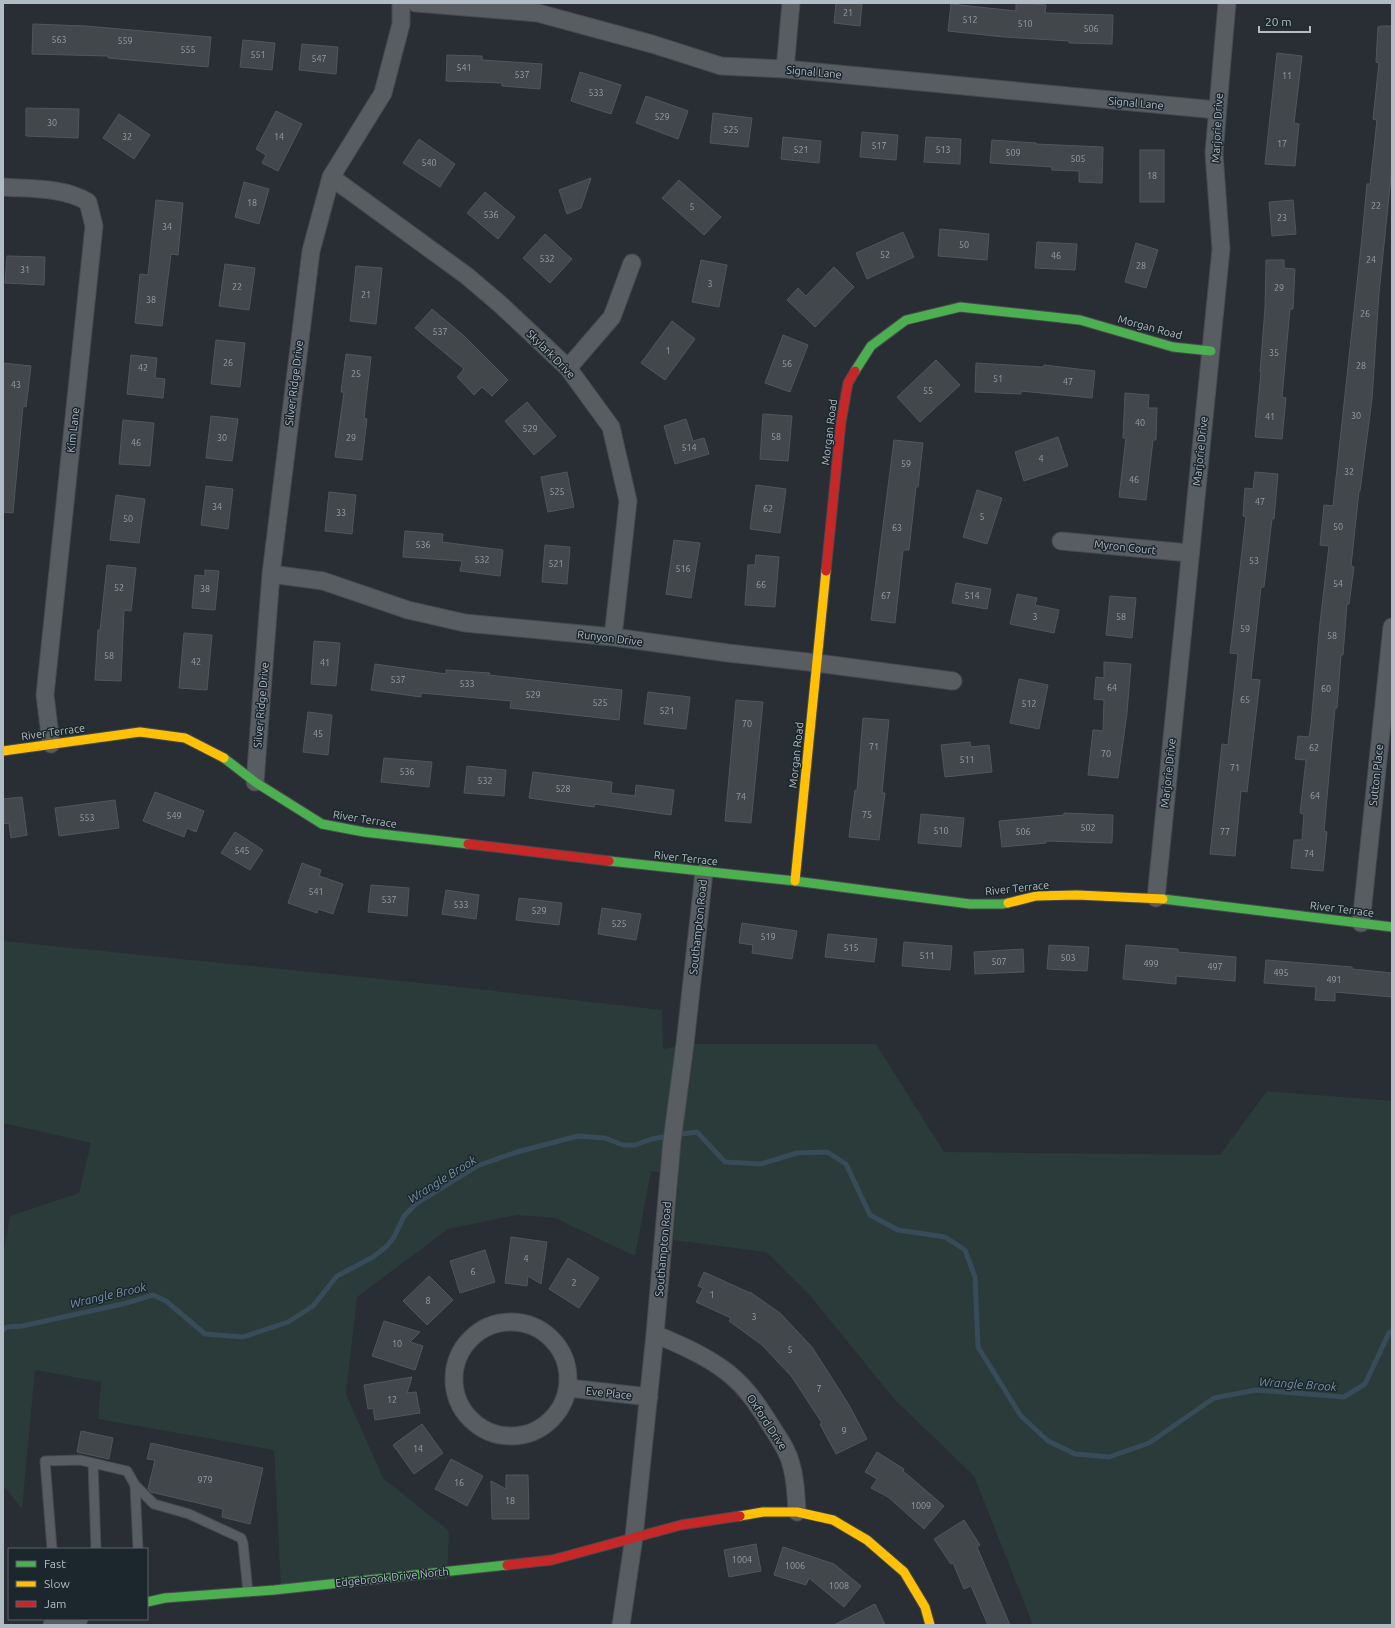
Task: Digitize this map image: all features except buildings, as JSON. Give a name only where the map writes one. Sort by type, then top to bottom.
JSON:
[{"type":"street","name":"Silver Ridge Drive","points":[[255,782],[271,574],[311,251],[331,178],[383,93],[401,24],[401,3]]},
{"type":"street","name":"Signal Lane","points":[[416,3],[538,13],[652,44],[721,66],[785,69],[1217,110]]},
{"type":"street","points":[[785,69],[791,3]]},
{"type":"street","name":"Marjorie Drive","points":[[1156,898],[1189,553],[1221,249],[1214,153],[1227,3]]},
{"type":"street","name":"Skylark Drive","points":[[331,178],[467,276],[501,305],[568,368],[611,427],[628,501],[613,637]]},
{"type":"street","name":"Kim Lane","points":[[3,187],[54,191],[78,196],[88,202],[94,226],[45,695],[50,744]]},
{"type":"street","points":[[568,368],[612,318],[632,263]]},
{"type":"street","name":"Morgan Road","points":[[795,881],[841,422],[848,383],[871,346],[906,320],[960,307],[1080,320],[1173,347],[1211,351]]},
{"type":"street","name":"Myron Court","points":[[1061,541],[1189,553]]},
{"type":"street","name":"Runyon Drive","points":[[271,574],[323,581],[408,610],[466,623],[613,637],[953,681]]},
{"type":"street","name":"Sutton Place","points":[[1361,923],[1388,704],[1392,627]]},
{"type":"street","name":"River Terrace","points":[[3,750],[140,732],[185,738],[221,756],[255,782],[322,824],[364,832],[704,872],[795,881],[970,904],[1002,904],[1036,896],[1076,895],[1156,898],[1392,926]]},
{"type":"street","name":"Southampton Road","points":[[621,1625],[634,1537],[656,1334],[672,1141],[685,1044],[704,872]]},
{"type":"street","points":[[518,1322],[536,1327],[551,1338],[562,1352],[568,1369],[569,1388],[563,1405],[553,1419],[539,1430],[522,1436],[504,1437],[488,1432],[473,1422],[462,1409],[455,1393],[454,1375],[458,1357],[468,1341],[482,1330],[500,1323],[518,1322]]},
{"type":"street","name":"Oxford Drive","points":[[656,1334],[699,1354],[721,1367],[742,1384],[757,1403],[783,1444],[791,1463],[796,1488],[797,1512]]},
{"type":"street","name":"Eve Place","points":[[569,1388],[649,1397]]},
{"type":"street","name":"Edgebrook Drive North","points":[[148,1602],[165,1598],[248,1592],[552,1560],[681,1525],[755,1513],[797,1512],[833,1520],[867,1540],[904,1572],[925,1607],[930,1625]]},
{"type":"street","points":[[55,1623],[73,1620]]},
{"type":"lane","points":[[52,1548],[45,1461],[80,1460],[127,1471],[134,1485],[154,1504],[189,1514],[241,1538],[243,1543],[248,1592]]},
{"type":"lane","points":[[93,1463],[96,1548]]},
{"type":"lane","points":[[134,1485],[138,1548]]},
{"type":"shaded area","points":[[3,941],[441,985],[662,1010],[663,1049],[692,1044],[876,1044],[944,1152],[1220,1155],[1267,1091],[1392,1101],[1392,1625],[1033,1625],[974,1476],[895,1400],[808,1293],[766,1252],[673,1240],[679,1176],[651,1171],[635,1256],[555,1218],[517,1215],[448,1229],[357,1297],[346,1394],[383,1478],[449,1531],[447,1579],[281,1588],[274,1450],[98,1419],[101,1382],[35,1370],[22,1509],[3,1485],[3,1256],[10,1216],[79,1193],[91,1143],[3,1123]]},
{"type":"waterway","name":"Wrangle Brook","points":[[682,1134],[697,1132],[725,1162],[761,1164],[797,1153],[827,1152],[846,1164],[870,1215],[898,1230],[945,1237],[965,1250],[975,1277],[978,1347],[1021,1416],[1048,1441],[1075,1454],[1109,1457],[1149,1443],[1214,1398],[1256,1390],[1344,1397],[1365,1384],[1389,1333],[1392,1331]]},
{"type":"waterway","name":"Wrangle Brook","points":[[3,1330],[7,1327],[22,1326],[123,1304],[153,1295],[166,1301],[205,1334],[243,1337],[288,1322],[313,1306],[337,1276],[373,1257],[387,1246],[394,1237],[404,1216],[417,1203],[477,1166],[517,1152],[578,1136],[605,1138],[623,1145],[635,1145],[663,1137]]},
{"type":"traffic: fast","points":[[855,371],[871,346],[906,320],[960,307],[1080,320],[1173,347],[1211,351]]},
{"type":"traffic: fast","points":[[224,758],[255,782],[322,824],[364,832],[468,844]]},
{"type":"traffic: fast","points":[[609,861],[795,881],[970,904],[1008,903]]},
{"type":"traffic: fast","points":[[1163,899],[1392,927]]},
{"type":"traffic: fast","points":[[148,1602],[165,1598],[274,1590],[507,1565]]},
{"type":"traffic: slow","points":[[795,881],[826,571]]},
{"type":"traffic: slow","points":[[3,751],[140,732],[185,738],[224,758]]},
{"type":"traffic: slow","points":[[1008,903],[1036,896],[1077,895],[1163,899]]},
{"type":"traffic: slow","points":[[740,1516],[763,1512],[797,1512],[833,1520],[867,1540],[904,1572],[925,1607],[930,1625]]},
{"type":"traffic: jam","points":[[826,571],[841,422],[848,383],[855,371]]},
{"type":"traffic: jam","points":[[468,844],[609,861]]},
{"type":"traffic: jam","points":[[507,1565],[552,1560],[681,1525],[740,1516]]}]
